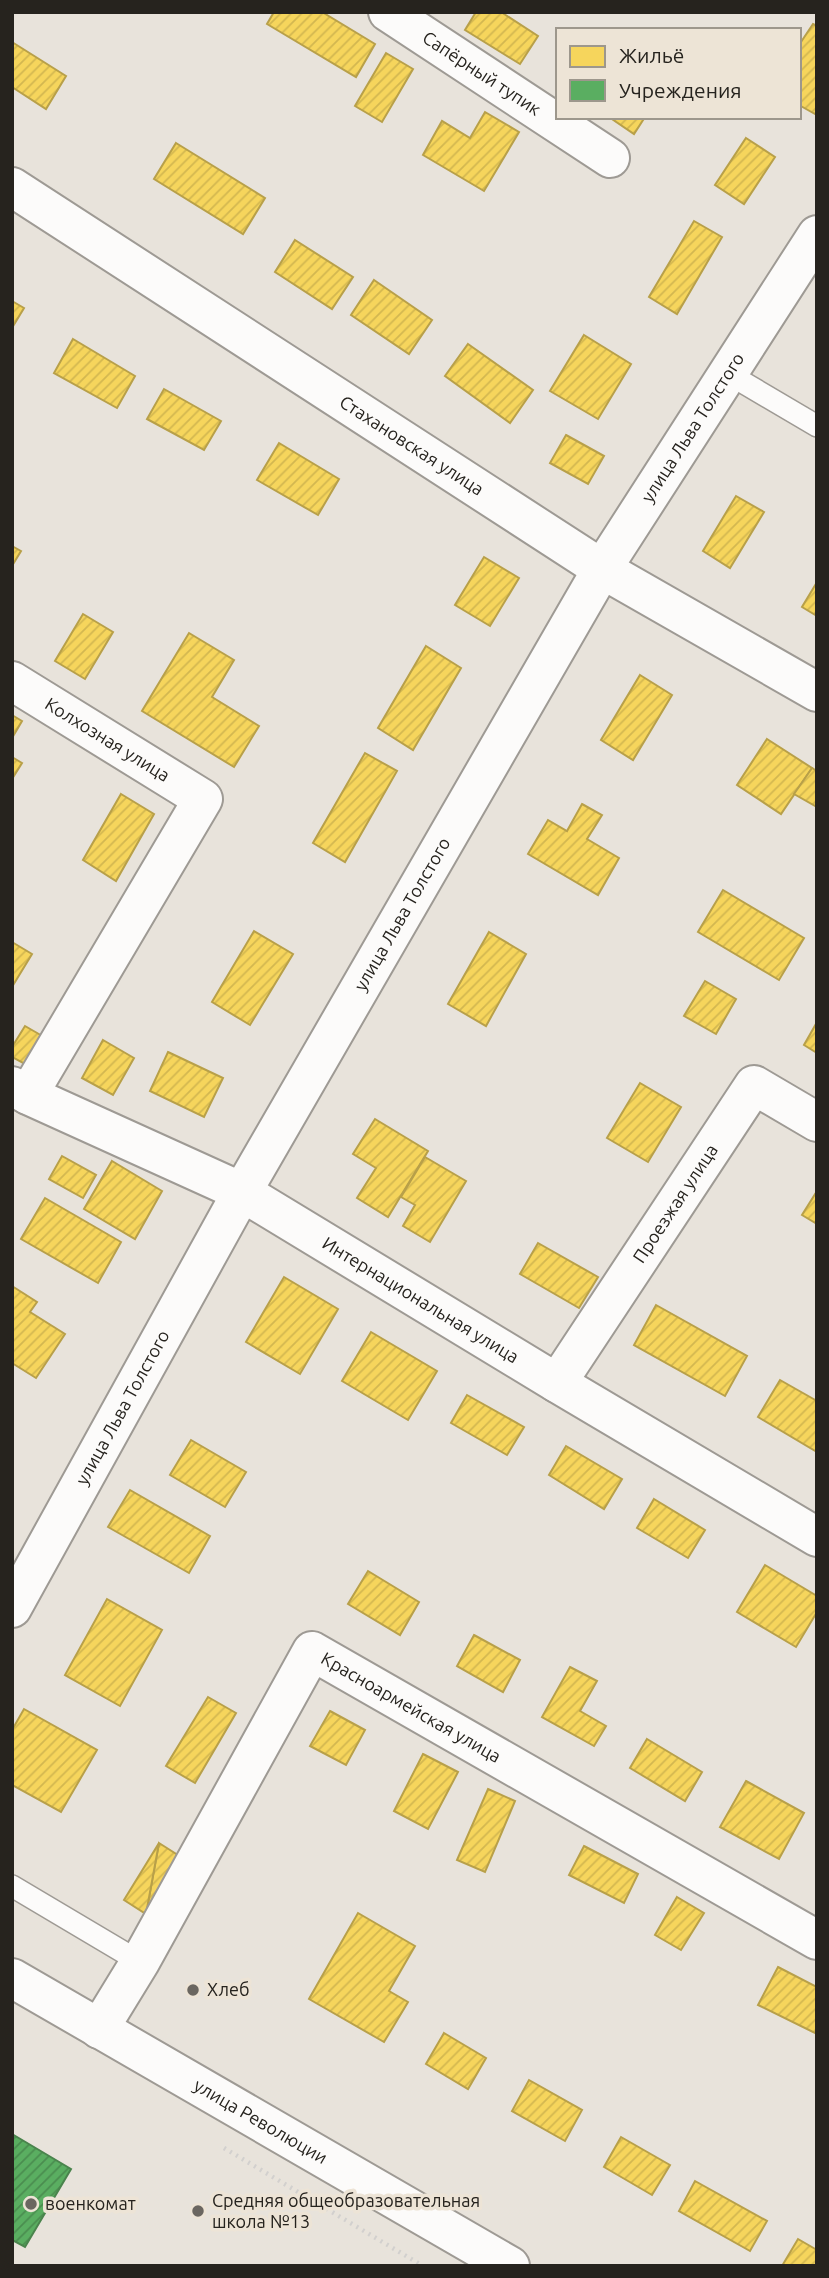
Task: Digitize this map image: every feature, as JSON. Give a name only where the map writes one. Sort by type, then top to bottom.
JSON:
[{"type":"street","name":"Сапёрный тупик","points":[[388,12],[610,158]]},
{"type":"street","name":"Стахановская улица","points":[[12,187],[602,569],[817,692]]},
{"type":"street","name":"улица Льва Толстого","points":[[18,1584],[602,569],[817,234]]},
{"type":"street","name":"Колхозная улица","points":[[12,681],[203,799],[20,1090]]},
{"type":"street","name":"Проезжая улица","points":[[557,1383],[754,1085],[817,1122]]},
{"type":"street","name":"Интернациональная улица","points":[[20,1090],[242,1192],[817,1537]]},
{"type":"street","name":"Красноармейская улица","points":[[140,1962],[312,1651],[817,1940]]},
{"type":"street","points":[[99,2029],[140,1962]]},
{"type":"street","name":"улица Революции","points":[[12,1978],[510,2266]]},
{"type":"lane","points":[[727,373],[817,426]]},
{"type":"lane","points":[[12,1886],[140,1962]]},
{"type":"building: Жильё","points":[[274,12],[322,12],[375,44],[356,77],[267,24]]},
{"type":"building: Жильё","points":[[476,12],[501,12],[538,36],[520,64],[465,30]]},
{"type":"building: Жильё","points":[[813,24],[817,26],[815,114],[801,106],[801,42]]},
{"type":"building: Жильё","points":[[12,42],[66,76],[46,109],[12,87]]},
{"type":"building: Жильё","points":[[386,53],[413,69],[382,122],[355,106]]},
{"type":"building: Жильё","points":[[485,112],[519,132],[484,191],[423,155],[442,121],[470,138]]},
{"type":"building: Жильё","points":[[612,119],[644,119],[634,134]]},
{"type":"building: Жильё","points":[[746,138],[775,157],[744,204],[715,185]]},
{"type":"building: Жильё","points":[[176,143],[265,198],[243,234],[154,179]]},
{"type":"building: Жильё","points":[[694,221],[722,237],[677,314],[649,297]]},
{"type":"building: Жильё","points":[[295,240],[353,277],[332,309],[275,272]]},
{"type":"building: Жильё","points":[[374,280],[432,320],[409,354],[351,315]]},
{"type":"building: Жильё","points":[[12,301],[24,308],[12,328]]},
{"type":"building: Жильё","points":[[584,335],[631,364],[598,419],[550,391]]},
{"type":"building: Жильё","points":[[73,339],[135,376],[117,408],[54,373]]},
{"type":"building: Жильё","points":[[468,344],[533,390],[510,423],[445,376]]},
{"type":"building: Жильё","points":[[164,389],[221,421],[204,450],[147,419]]},
{"type":"building: Жильё","points":[[566,435],[604,456],[588,484],[550,463]]},
{"type":"building: Жильё","points":[[279,443],[339,479],[318,515],[257,480]]},
{"type":"building: Жильё","points":[[736,496],[764,512],[730,568],[703,551]]},
{"type":"building: Жильё","points":[[12,546],[21,551],[12,566]]},
{"type":"building: Жильё","points":[[484,557],[519,578],[490,626],[455,605]]},
{"type":"building: Жильё","points":[[817,582],[817,616],[802,607]]},
{"type":"building: Жильё","points":[[83,614],[113,632],[85,679],[55,661]]},
{"type":"building: Жильё","points":[[189,633],[234,660],[212,697],[259,726],[234,767],[142,711]]},
{"type":"building: Жильё","points":[[426,646],[461,668],[413,750],[378,728]]},
{"type":"building: Жильё","points":[[640,675],[672,695],[633,760],[601,740]]},
{"type":"building: Жильё","points":[[12,715],[22,721],[12,738]]},
{"type":"building: Жильё","points":[[767,739],[812,768],[781,814],[737,785]]},
{"type":"building: Жильё","points":[[365,753],[397,771],[345,862],[313,843]]},
{"type":"building: Жильё","points":[[12,757],[22,763],[12,779]]},
{"type":"building: Жильё","points":[[812,768],[817,771],[817,807],[794,794]]},
{"type":"building: Жильё","points":[[121,794],[154,814],[116,881],[83,860]]},
{"type":"building: Жильё","points":[[582,804],[602,815],[587,839],[619,858],[598,895],[528,854],[548,820],[567,831]]},
{"type":"building: Жильё","points":[[723,890],[804,938],[779,980],[698,932]]},
{"type":"building: Жильё","points":[[254,931],[293,954],[250,1025],[212,1002]]},
{"type":"building: Жильё","points":[[489,932],[526,954],[486,1026],[448,1004]]},
{"type":"building: Жильё","points":[[12,942],[32,954],[12,987]]},
{"type":"building: Жильё","points":[[705,981],[736,999],[716,1034],[684,1016]]},
{"type":"building: Жильё","points":[[817,1022],[817,1053],[804,1045]]},
{"type":"building: Жильё","points":[[25,1026],[51,1041],[34,1069],[12,1057],[12,1047]]},
{"type":"building: Жильё","points":[[103,1040],[134,1058],[113,1095],[82,1078]]},
{"type":"building: Жильё","points":[[168,1052],[223,1078],[204,1117],[150,1091]]},
{"type":"building: Жильё","points":[[640,1083],[681,1107],[648,1162],[607,1138]]},
{"type":"building: Жильё","points":[[375,1119],[428,1151],[388,1217],[357,1198],[376,1168],[353,1154]]},
{"type":"building: Жильё","points":[[62,1156],[96,1175],[83,1198],[49,1179]]},
{"type":"building: Жильё","points":[[425,1157],[466,1181],[430,1242],[403,1226],[415,1205],[401,1197]]},
{"type":"building: Жильё","points":[[112,1161],[162,1191],[135,1239],[84,1209]]},
{"type":"building: Жильё","points":[[817,1191],[817,1224],[802,1215]]},
{"type":"building: Жильё","points":[[45,1198],[121,1242],[98,1283],[21,1239]]},
{"type":"building: Жильё","points":[[538,1243],[598,1277],[579,1308],[520,1274]]},
{"type":"building: Жильё","points":[[284,1277],[338,1309],[300,1374],[246,1342]]},
{"type":"building: Жильё","points":[[12,1286],[37,1302],[30,1312],[65,1334],[36,1378],[12,1363]]},
{"type":"building: Жильё","points":[[656,1305],[747,1356],[725,1396],[634,1345]]},
{"type":"building: Жильё","points":[[371,1332],[437,1371],[408,1420],[342,1381]]},
{"type":"building: Жильё","points":[[780,1380],[817,1401],[817,1452],[758,1417]]},
{"type":"building: Жильё","points":[[467,1395],[524,1427],[507,1455],[451,1423]]},
{"type":"building: Жильё","points":[[191,1440],[246,1472],[225,1507],[170,1475]]},
{"type":"building: Жильё","points":[[566,1446],[622,1479],[604,1509],[549,1475]]},
{"type":"building: Жильё","points":[[130,1490],[210,1536],[189,1573],[108,1527]]},
{"type":"building: Жильё","points":[[654,1499],[705,1530],[688,1558],[637,1528]]},
{"type":"building: Жильё","points":[[765,1565],[817,1596],[817,1612],[796,1647],[737,1612]]},
{"type":"building: Жильё","points":[[368,1571],[419,1602],[400,1635],[348,1604]]},
{"type":"building: Жильё","points":[[107,1599],[162,1630],[120,1706],[65,1675]]},
{"type":"building: Жильё","points":[[474,1635],[520,1660],[503,1692],[457,1666]]},
{"type":"building: Жильё","points":[[570,1667],[597,1681],[580,1711],[606,1726],[594,1746],[542,1717]]},
{"type":"building: Жильё","points":[[208,1697],[236,1713],[195,1783],[166,1766]]},
{"type":"building: Жильё","points":[[24,1709],[97,1750],[61,1812],[12,1785],[12,1730]]},
{"type":"building: Жильё","points":[[330,1711],[365,1730],[346,1765],[310,1746]]},
{"type":"building: Жильё","points":[[647,1739],[702,1772],[685,1801],[630,1768]]},
{"type":"building: Жильё","points":[[423,1754],[458,1772],[428,1829],[394,1811]]},
{"type":"building: Жильё","points":[[746,1781],[804,1813],[779,1859],[720,1827]]},
{"type":"building: Жильё","points":[[488,1789],[515,1801],[485,1872],[457,1860]]},
{"type":"building: Жильё","points":[[159,1843],[181,1857],[146,1914]]},
{"type":"building: Жильё","points":[[159,1843],[146,1914],[124,1900]]},
{"type":"building: Жильё","points":[[584,1846],[638,1874],[624,1903],[569,1875]]},
{"type":"building: Жильё","points":[[677,1897],[704,1913],[681,1950],[655,1935]]},
{"type":"building: Жильё","points":[[358,1913],[415,1946],[389,1991],[408,2002],[384,2042],[309,1999]]},
{"type":"building: Жильё","points":[[778,1967],[817,1987],[817,2034],[758,2005]]},
{"type":"building: Жильё","points":[[444,2033],[486,2058],[468,2089],[426,2064]]},
{"type":"building: Жильё","points":[[529,2080],[582,2110],[565,2141],[512,2111]]},
{"type":"building: Жильё","points":[[621,2137],[670,2165],[652,2195],[604,2167]]},
{"type":"building: Жильё","points":[[695,2181],[767,2221],[750,2251],[679,2211]]},
{"type":"building: Жильё","points":[[798,2239],[817,2250],[817,2266],[782,2266]]},
{"type":"building: Учреждения","name":"военкомат","points":[[12,2134],[71,2169],[25,2247],[12,2240]]},
{"type":"place","name":"Хлеб","points":[[193,1990]]},
{"type":"place","name":"военкомат","points":[[31,2204]]},
{"type":"place","name":"Средняя общеобразовательная школа №13","points":[[198,2211]]}]
